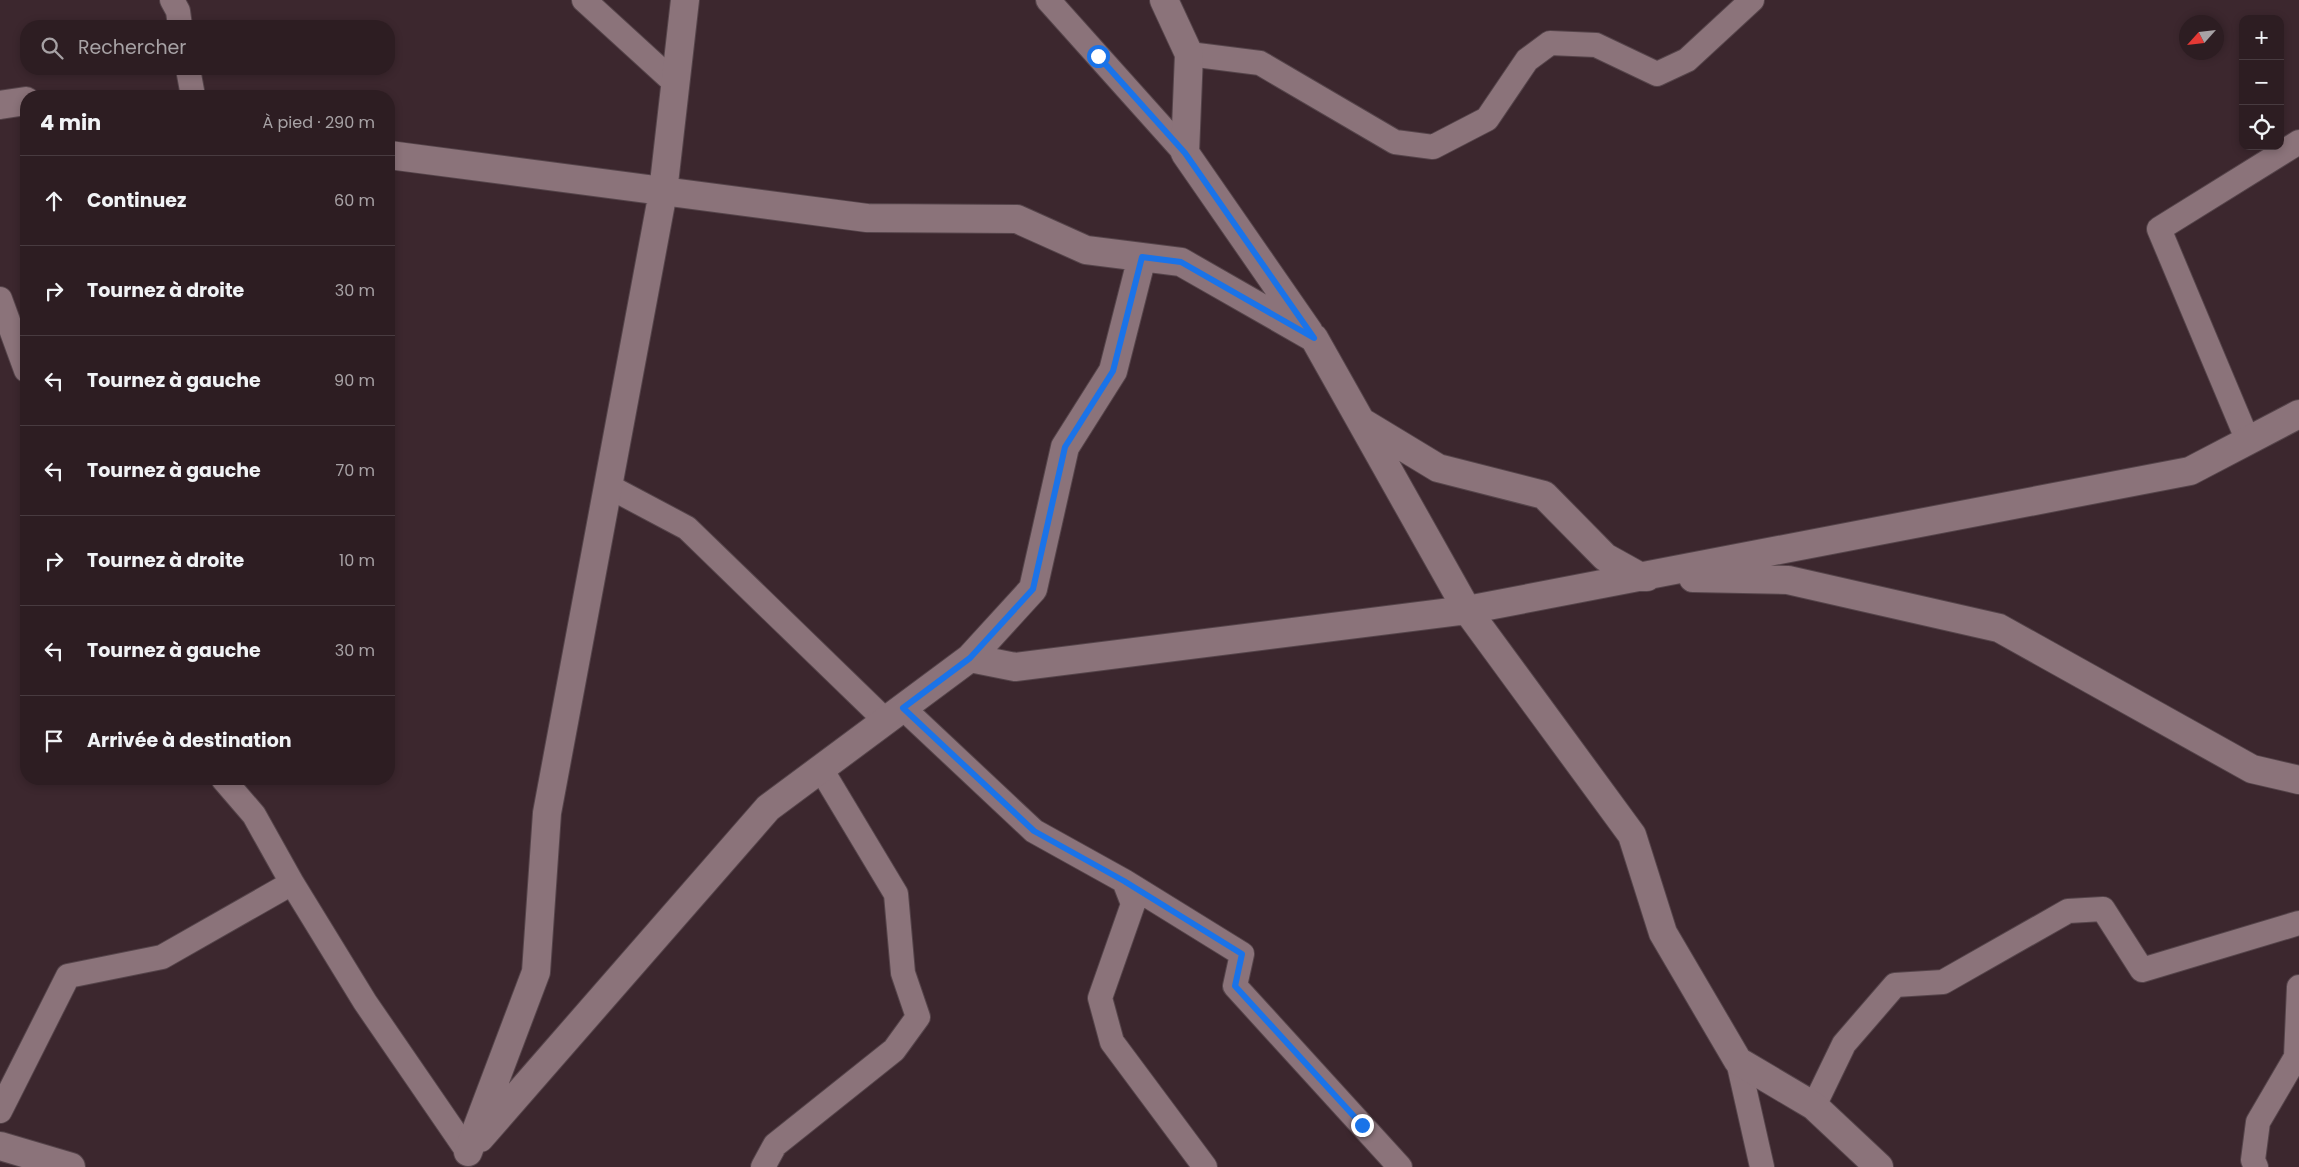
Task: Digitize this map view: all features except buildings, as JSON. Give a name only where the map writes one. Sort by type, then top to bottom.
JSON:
[{"type":"street","points":[[463,1159],[536,972],[547,813],[663,192],[685,0]]},
{"type":"street","points":[[1164,0],[1189,54],[1185,153],[1314,338],[1467,610],[1632,835],[1663,933],[1738,1061],[1814,1106],[1879,1167]]},
{"type":"street","points":[[0,104],[20,102]]},
{"type":"street","points":[[395,156],[867,218],[1018,219],[1086,250],[1181,262],[1314,338]]},
{"type":"street","points":[[463,1159],[768,808],[970,658],[1033,589],[1065,447],[1113,371],[1142,257]]},
{"type":"street","points":[[970,658],[1015,667],[1467,610],[2190,471],[2299,414]]},
{"type":"street","points":[[1361,422],[1438,468],[1544,495],[1605,557],[1641,577],[1788,580],[1999,628],[2252,769],[2299,780]]},
{"type":"street","points":[[0,1146],[71,1167]]},
{"type":"lane","points":[[172,0],[178,11],[179,20]]},
{"type":"lane","points":[[584,0],[676,84]]},
{"type":"lane","points":[[1048,0],[1185,153]]},
{"type":"lane","points":[[1189,54],[1260,63],[1395,142],[1433,147],[1487,120],[1527,60],[1550,43],[1596,45],[1657,74],[1687,60],[1752,0]]},
{"type":"lane","points":[[189,75],[192,90]]},
{"type":"lane","points":[[2248,441],[2160,229],[2299,142]]},
{"type":"lane","points":[[0,299],[5,335],[20,360]]},
{"type":"lane","points":[[608,486],[687,528],[895,714],[1034,831],[1124,881],[1242,954],[1235,986],[1400,1167]]},
{"type":"lane","points":[[763,1167],[776,1145],[894,1050],[918,1017],[903,973],[896,894],[821,769]]},
{"type":"lane","points":[[228,785],[254,815],[292,883],[463,1159]]},
{"type":"lane","points":[[1124,881],[1133,904],[1100,998],[1112,1042],[1205,1167]]},
{"type":"lane","points":[[0,1111],[68,976],[162,957],[292,883]]},
{"type":"lane","points":[[1814,1106],[1844,1044],[1895,985],[1943,982],[2068,911],[2103,909],[2142,970],[2299,923]]},
{"type":"lane","points":[[2256,1167],[2253,1160],[2258,1122],[2296,1056],[2299,987]]},
{"type":"lane","points":[[1738,1061],[1762,1167]]},
{"type":"route","points":[[1098,56],[1185,153],[1314,338],[1181,262],[1142,257],[1113,371],[1065,447],[1033,589],[970,658],[903,708],[1034,831],[1124,881],[1242,954],[1235,986],[1362,1125]]}]
